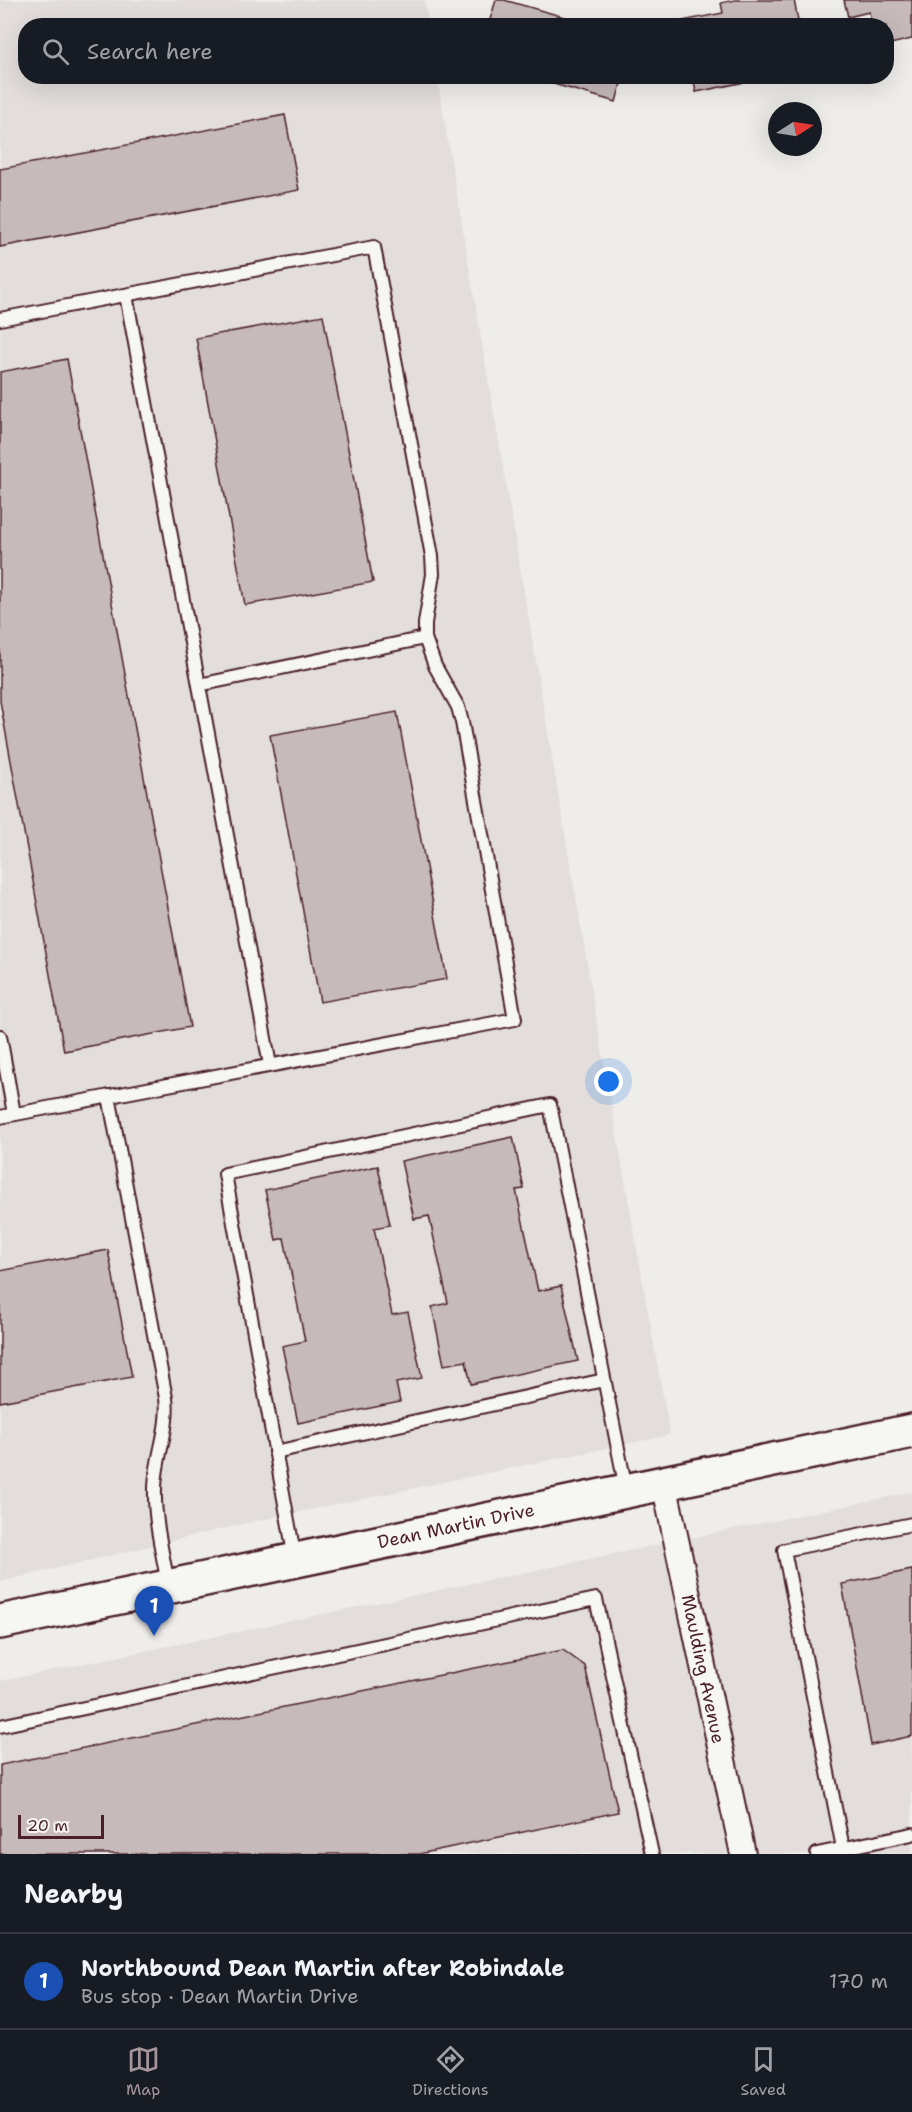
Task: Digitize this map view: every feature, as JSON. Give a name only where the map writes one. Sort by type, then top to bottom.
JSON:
[{"type":"main road","name":"Dean Martin Drive","points":[[0,1622],[912,1431]]},
{"type":"street","name":"Maulding Avenue","points":[[664,1483],[743,1854]]},
{"type":"lane","points":[[0,319],[374,248],[432,556],[433,574],[425,623],[425,638],[435,666],[458,706],[462,722],[515,1018],[0,1117]]},
{"type":"lane","points":[[126,295],[270,1065]]},
{"type":"lane","points":[[199,685],[425,638]]},
{"type":"lane","points":[[0,1036],[14,1114]]},
{"type":"lane","points":[[109,1096],[168,1412],[155,1489],[155,1505],[169,1586]]},
{"type":"lane","points":[[295,1560],[225,1174],[550,1106],[626,1491]]},
{"type":"lane","points":[[275,1452],[604,1380]]},
{"type":"lane","points":[[843,1848],[784,1550],[912,1524]]},
{"type":"lane","points":[[0,1726],[596,1599],[652,1854]]},
{"type":"lane","points":[[817,1854],[912,1834]]},
{"type":"shaded area","points":[[0,0],[424,0],[428,18],[18,18],[18,84],[438,84],[601,1045],[670,1435],[247,1523],[0,1582]]},
{"type":"shaded area","points":[[912,1492],[912,1854],[0,1854],[0,1681]]},
{"type":"building","points":[[496,0],[504,0],[568,18],[490,18]]},
{"type":"building","points":[[735,0],[794,0],[797,18],[697,18],[723,13],[721,3]]},
{"type":"building","points":[[844,0],[912,0],[912,39],[894,43],[894,18],[870,18],[869,12],[848,17]]},
{"type":"building","points":[[554,84],[621,84],[616,102]]},
{"type":"building","points":[[694,84],[735,84],[696,92]]},
{"type":"building","points":[[285,115],[299,190],[0,247],[0,169]]},
{"type":"building","points":[[323,315],[373,582],[245,605],[196,338]]},
{"type":"building","points":[[67,359],[190,1027],[64,1051],[0,701],[0,372]]},
{"type":"building","points":[[397,712],[447,979],[320,1002],[270,735]]},
{"type":"building","points":[[513,1137],[524,1189],[516,1190],[538,1291],[561,1286],[578,1361],[471,1384],[466,1361],[444,1365],[432,1307],[448,1303],[429,1216],[414,1219],[401,1161]]},
{"type":"building","points":[[378,1166],[390,1225],[374,1228],[392,1315],[408,1312],[422,1378],[396,1383],[400,1402],[298,1423],[282,1346],[305,1341],[284,1238],[276,1240],[265,1190]]},
{"type":"building","points":[[108,1250],[132,1377],[0,1402],[0,1271]]},
{"type":"building","points":[[912,1570],[912,1736],[871,1745],[842,1584]]},
{"type":"building","points":[[563,1650],[585,1666],[618,1812],[419,1854],[0,1854],[0,1765]]},
{"type":"place","name":"Northbound Dean Martin after Robindale","points":[[154,1636]]}]
